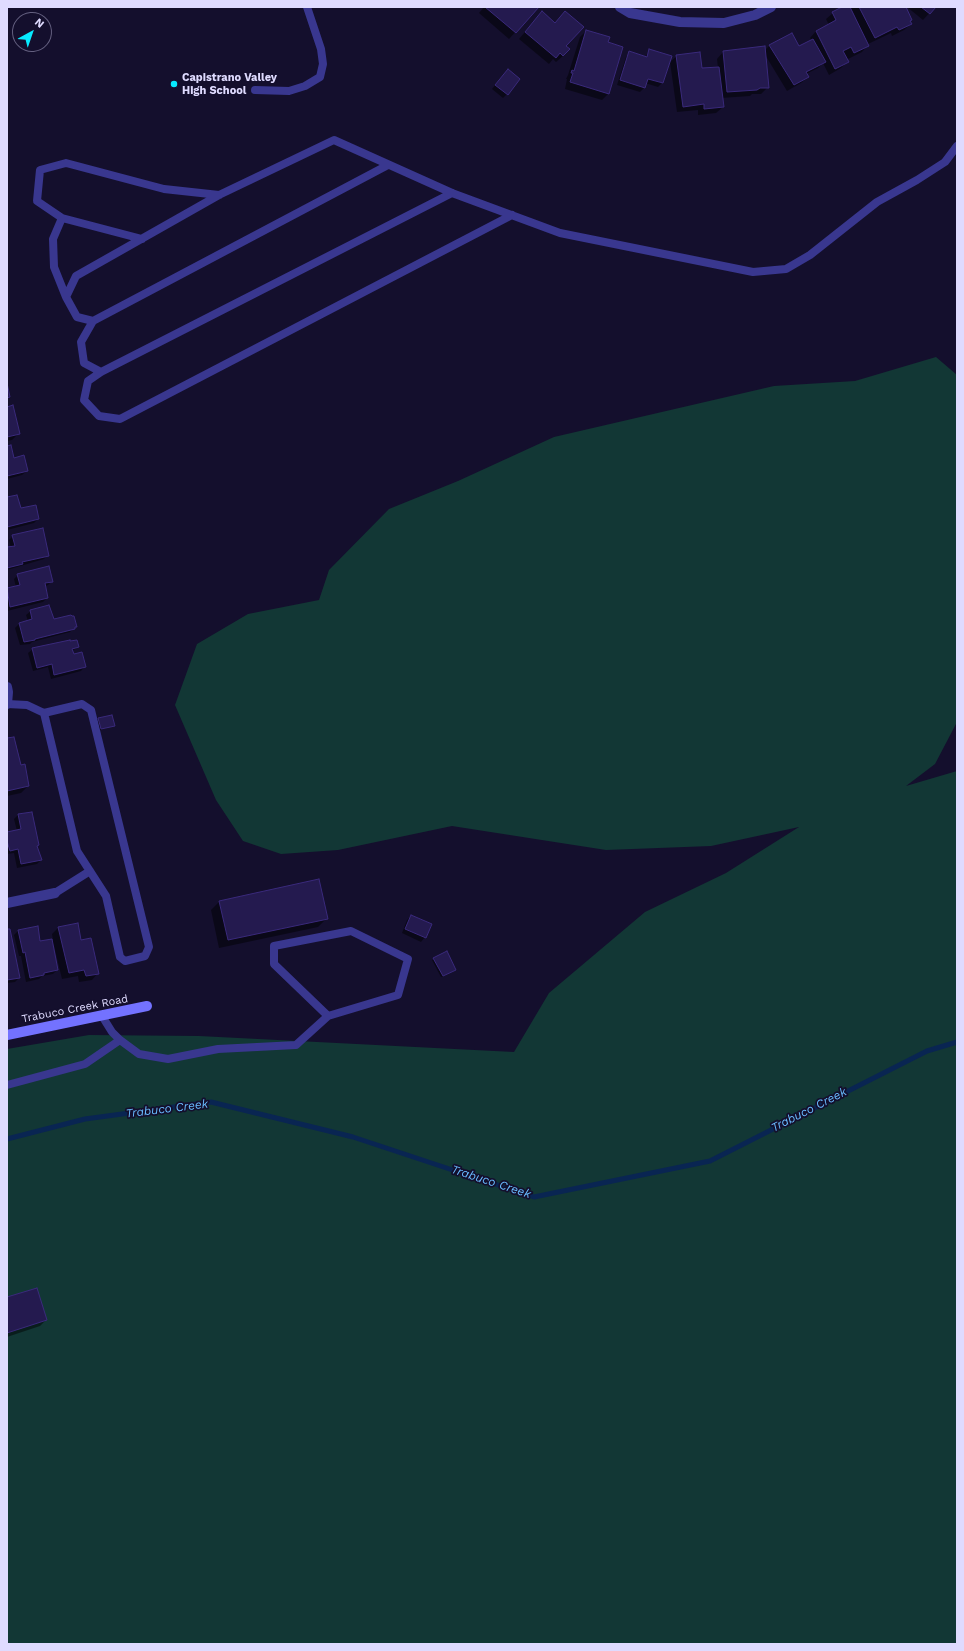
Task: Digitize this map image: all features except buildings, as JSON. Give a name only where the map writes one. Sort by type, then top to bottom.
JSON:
[{"type":"street","points":[[620,7],[630,13],[680,22],[724,23],[755,15],[771,7]]},
{"type":"street","points":[[7,687],[7,704]]},
{"type":"street","points":[[7,903],[55,893]]},
{"type":"street","name":"Trabuco Creek Road","points":[[7,1035],[147,1006]]},
{"type":"lane","points":[[255,90],[289,91],[305,86],[320,77],[323,64],[321,49],[307,7]]},
{"type":"lane","points":[[66,297],[76,276],[219,195],[334,140],[452,193],[560,233],[753,272],[786,269],[810,255],[877,202],[917,180],[945,162],[957,146]]},
{"type":"lane","points":[[142,239],[62,218],[37,201],[40,170],[66,163],[164,189],[219,195]]},
{"type":"lane","points":[[101,372],[84,363],[81,342],[93,320],[388,165]]},
{"type":"lane","points":[[452,193],[101,372],[88,381],[84,400],[99,416],[120,419],[512,215]]},
{"type":"lane","points":[[62,218],[54,239],[54,267],[66,297],[77,316],[93,320]]},
{"type":"lane","points":[[7,704],[27,705],[44,713],[82,704],[91,710],[149,947],[145,956],[125,961],[120,957],[106,896],[77,851],[44,713]]},
{"type":"lane","points":[[55,893],[90,871]]},
{"type":"lane","points":[[102,1016],[112,1032],[139,1054],[168,1059],[218,1049],[296,1045],[328,1016],[398,994],[408,959],[351,931],[274,946],[274,964],[328,1016]]},
{"type":"lane","points":[[7,1085],[85,1064],[120,1040]]},
{"type":"green space","points":[[936,357],[957,375],[957,722],[935,764],[906,786],[957,771],[957,1644],[7,1644],[7,1049],[89,1035],[199,1036],[514,1052],[549,993],[645,912],[726,873],[799,827],[711,846],[606,850],[452,826],[338,850],[281,854],[243,841],[216,800],[175,705],[197,644],[248,614],[319,600],[329,570],[389,509],[458,481],[554,437],[774,386],[855,381]]},
{"type":"waterway","name":"Trabuco Creek","points":[[7,1139],[85,1119],[211,1102],[353,1137],[534,1197],[710,1161],[927,1051],[957,1042]]},
{"type":"place","name":"Capistrano Valley High School","points":[[174,84]]}]
